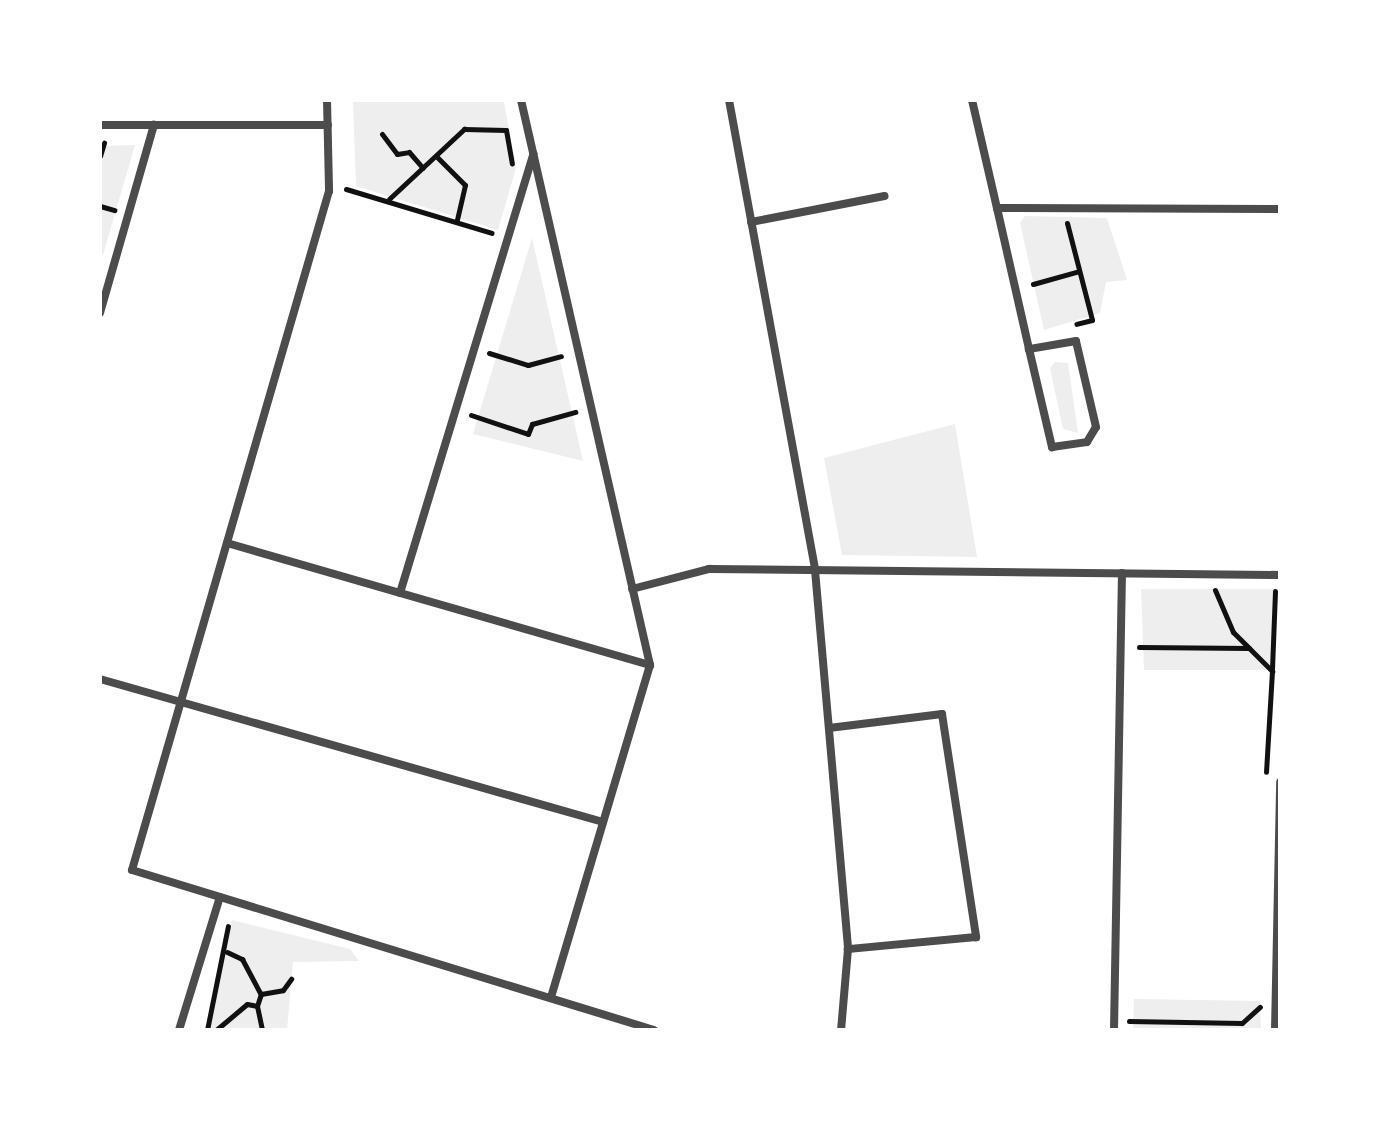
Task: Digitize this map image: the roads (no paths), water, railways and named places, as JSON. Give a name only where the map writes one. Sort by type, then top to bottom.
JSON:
[{"type":"street","points":[[327,100],[329,191],[132,870],[654,1030]]},
{"type":"street","points":[[521,100],[650,665],[551,998]]},
{"type":"street","points":[[729,100],[815,570],[848,949],[841,1030]]},
{"type":"street","points":[[972,100],[1029,349],[1052,447],[1087,442],[1096,427],[1076,341],[1029,349]]},
{"type":"street","points":[[100,125],[328,125]]},
{"type":"street","points":[[100,313],[154,125]]},
{"type":"street","points":[[400,593],[533,152]]},
{"type":"street","points":[[751,222],[885,196]]},
{"type":"street","points":[[997,208],[1280,209]]},
{"type":"street","points":[[227,543],[650,665]]},
{"type":"street","points":[[632,589],[709,569],[1280,575]]},
{"type":"street","points":[[1114,1030],[1122,573]]},
{"type":"street","points":[[100,679],[603,822]]},
{"type":"street","points":[[829,728],[942,714],[976,937],[848,949]]},
{"type":"street","points":[[1275,1030],[1280,782]]},
{"type":"street","points":[[179,1030],[220,897]]}]
